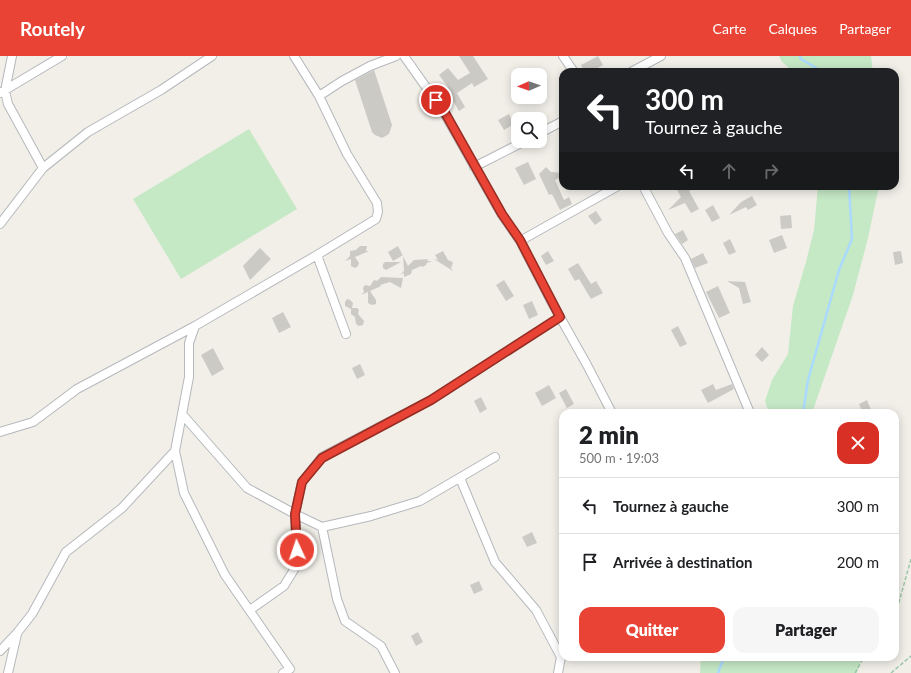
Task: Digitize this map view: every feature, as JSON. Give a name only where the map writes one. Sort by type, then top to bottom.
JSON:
[{"type":"street","points":[[12,56],[3,92],[43,168]]},
{"type":"street","points":[[3,92],[62,56]]},
{"type":"street","points":[[0,224],[43,168],[88,132],[161,90],[212,56]]},
{"type":"street","points":[[0,432],[33,422],[77,389],[194,326],[376,219],[378,212],[377,203],[347,154],[319,96],[294,56]]},
{"type":"street","points":[[319,96],[342,81],[370,66],[396,56]]},
{"type":"street","points":[[404,56],[444,111],[474,167],[502,214],[520,240],[610,409]]},
{"type":"street","points":[[563,56],[571,68]]},
{"type":"street","points":[[638,68],[661,56]]},
{"type":"street","points":[[547,129],[559,123]]},
{"type":"street","points":[[474,167],[511,148]]},
{"type":"street","points":[[520,240],[611,190]]},
{"type":"street","points":[[644,190],[668,233],[685,258],[748,409]]},
{"type":"street","points":[[317,255],[346,334]]},
{"type":"street","points":[[250,610],[284,586],[295,568],[297,550],[295,514],[302,482],[322,458],[431,400],[560,317]]},
{"type":"street","points":[[194,326],[189,344],[189,377],[175,451],[184,493],[225,575],[250,610],[288,672]]},
{"type":"street","points":[[182,414],[247,488],[322,527],[371,516],[420,501],[495,457]]},
{"type":"street","points":[[0,651],[32,614],[66,552],[122,508],[175,451]]},
{"type":"street","points":[[460,478],[495,562],[536,610],[559,653]]},
{"type":"street","points":[[322,527],[337,599],[345,621],[381,646],[395,673]]},
{"type":"street","points":[[8,673],[17,633]]},
{"type":"street","points":[[558,673],[560,661]]},
{"type":"path","points":[[899,602],[911,558]]},
{"type":"path","points":[[891,673],[911,656]]},
{"type":"path","points":[[855,673],[862,661]]},
{"type":"green space","points":[[779,56],[871,56],[872,68],[789,68],[782,62]]},
{"type":"green space","points":[[249,129],[297,209],[181,279],[133,199]]},
{"type":"green space","points":[[818,190],[878,190],[868,238],[853,295],[813,409],[768,409],[765,401],[772,380],[788,354],[793,306],[814,230]]},
{"type":"green space","points":[[701,661],[861,661],[857,673],[700,673]]},
{"type":"building","points":[[459,56],[473,56],[488,79],[474,87],[472,83],[457,93],[465,107],[459,111],[452,99],[450,100],[444,90],[448,87],[439,75],[448,68],[458,80],[470,73]]},
{"type":"building","points":[[598,56],[603,65],[598,68],[583,68],[581,65]]},
{"type":"building","points":[[374,70],[392,125],[389,134],[382,138],[372,132],[355,80]]},
{"type":"building","points":[[509,114],[511,118],[511,126],[504,130],[498,120]]},
{"type":"building","points":[[528,162],[536,179],[524,185],[515,168]]},
{"type":"building","points":[[546,167],[551,172],[559,173],[559,178],[555,180],[559,190],[564,200],[569,197],[572,204],[560,210],[552,194],[549,195],[539,174]]},
{"type":"building","points":[[677,190],[691,190],[689,191],[699,209],[691,213],[685,203],[668,210],[681,197]]},
{"type":"building","points":[[752,196],[757,205],[748,210],[746,207],[729,215],[741,202]]},
{"type":"building","points":[[713,205],[720,218],[712,222],[705,210]]},
{"type":"building","points":[[596,211],[602,220],[595,225],[588,216]]},
{"type":"building","points":[[791,215],[792,228],[781,229],[780,216]]},
{"type":"building","points":[[683,230],[688,240],[682,244],[675,234]]},
{"type":"building","points":[[782,235],[787,248],[774,253],[769,240]]},
{"type":"building","points":[[730,239],[736,252],[729,255],[723,243]]},
{"type":"building","points":[[360,246],[367,246],[366,251],[369,251],[355,257],[359,263],[355,268],[351,266],[351,259],[345,261],[350,256],[350,251],[356,250]]},
{"type":"building","points":[[398,246],[403,255],[393,261],[388,252]]},
{"type":"building","points":[[260,248],[271,259],[250,280],[243,266]]},
{"type":"building","points":[[443,251],[448,260],[453,263],[451,268],[453,271],[434,259],[438,260],[435,255]]},
{"type":"building","points":[[548,251],[554,261],[546,265],[541,256]]},
{"type":"building","points":[[901,251],[903,263],[895,265],[893,252]]},
{"type":"building","points":[[703,253],[708,263],[695,268],[691,259]]},
{"type":"building","points":[[403,256],[408,266],[414,260],[428,259],[427,261],[432,261],[423,267],[421,266],[412,270],[411,274],[404,277],[404,273],[400,275],[404,271]]},
{"type":"building","points":[[385,262],[401,262],[386,270],[383,268],[383,264]]},
{"type":"building","points":[[578,263],[591,284],[596,281],[603,293],[591,299],[579,279],[575,281],[568,269]]},
{"type":"building","points":[[381,277],[403,278],[401,288],[390,282],[380,285],[381,286],[370,291],[376,300],[376,304],[372,305],[368,303],[368,292],[361,295],[364,292],[363,288],[365,285],[370,286],[374,280],[377,281]]},
{"type":"building","points":[[504,280],[514,296],[506,301],[496,285]]},
{"type":"building","points":[[727,281],[745,282],[751,302],[743,304],[739,288]]},
{"type":"building","points":[[718,286],[730,313],[719,318],[706,292]]},
{"type":"building","points":[[347,299],[353,303],[352,308],[357,308],[359,310],[358,314],[364,321],[363,325],[359,326],[356,324],[355,317],[351,314],[351,309],[345,306]]},
{"type":"building","points":[[532,301],[538,315],[529,319],[523,305]]},
{"type":"building","points":[[283,312],[291,327],[279,333],[272,318]]},
{"type":"building","points":[[678,326],[687,344],[680,347],[671,330]]},
{"type":"building","points":[[762,347],[769,355],[762,362],[755,355]]},
{"type":"building","points":[[213,348],[224,369],[212,376],[201,355]]},
{"type":"building","points":[[360,364],[365,375],[357,379],[352,368]]},
{"type":"building","points":[[713,384],[716,390],[732,384],[734,389],[708,403],[701,390]]},
{"type":"building","points":[[549,385],[556,398],[542,406],[535,393]]},
{"type":"building","points":[[566,389],[574,404],[567,408],[559,393]]},
{"type":"building","points":[[481,397],[487,409],[480,413],[474,401]]},
{"type":"building","points":[[867,400],[871,409],[861,409],[859,404]]},
{"type":"building","points":[[532,532],[537,543],[527,547],[522,537]]},
{"type":"building","points":[[479,581],[483,590],[474,594],[470,585]]},
{"type":"building","points":[[418,632],[423,642],[416,646],[411,636]]},
{"type":"waterway","points":[[800,56],[801,59],[816,68]]},
{"type":"waterway","points":[[804,409],[808,380],[839,270],[852,239],[849,190]]},
{"type":"waterway","points":[[718,673],[722,661]]},
{"type":"route","points":[[297,550],[295,514],[302,482],[322,458],[431,400],[560,317],[520,240],[502,214],[482,178],[474,167],[444,111],[436,100]]}]
